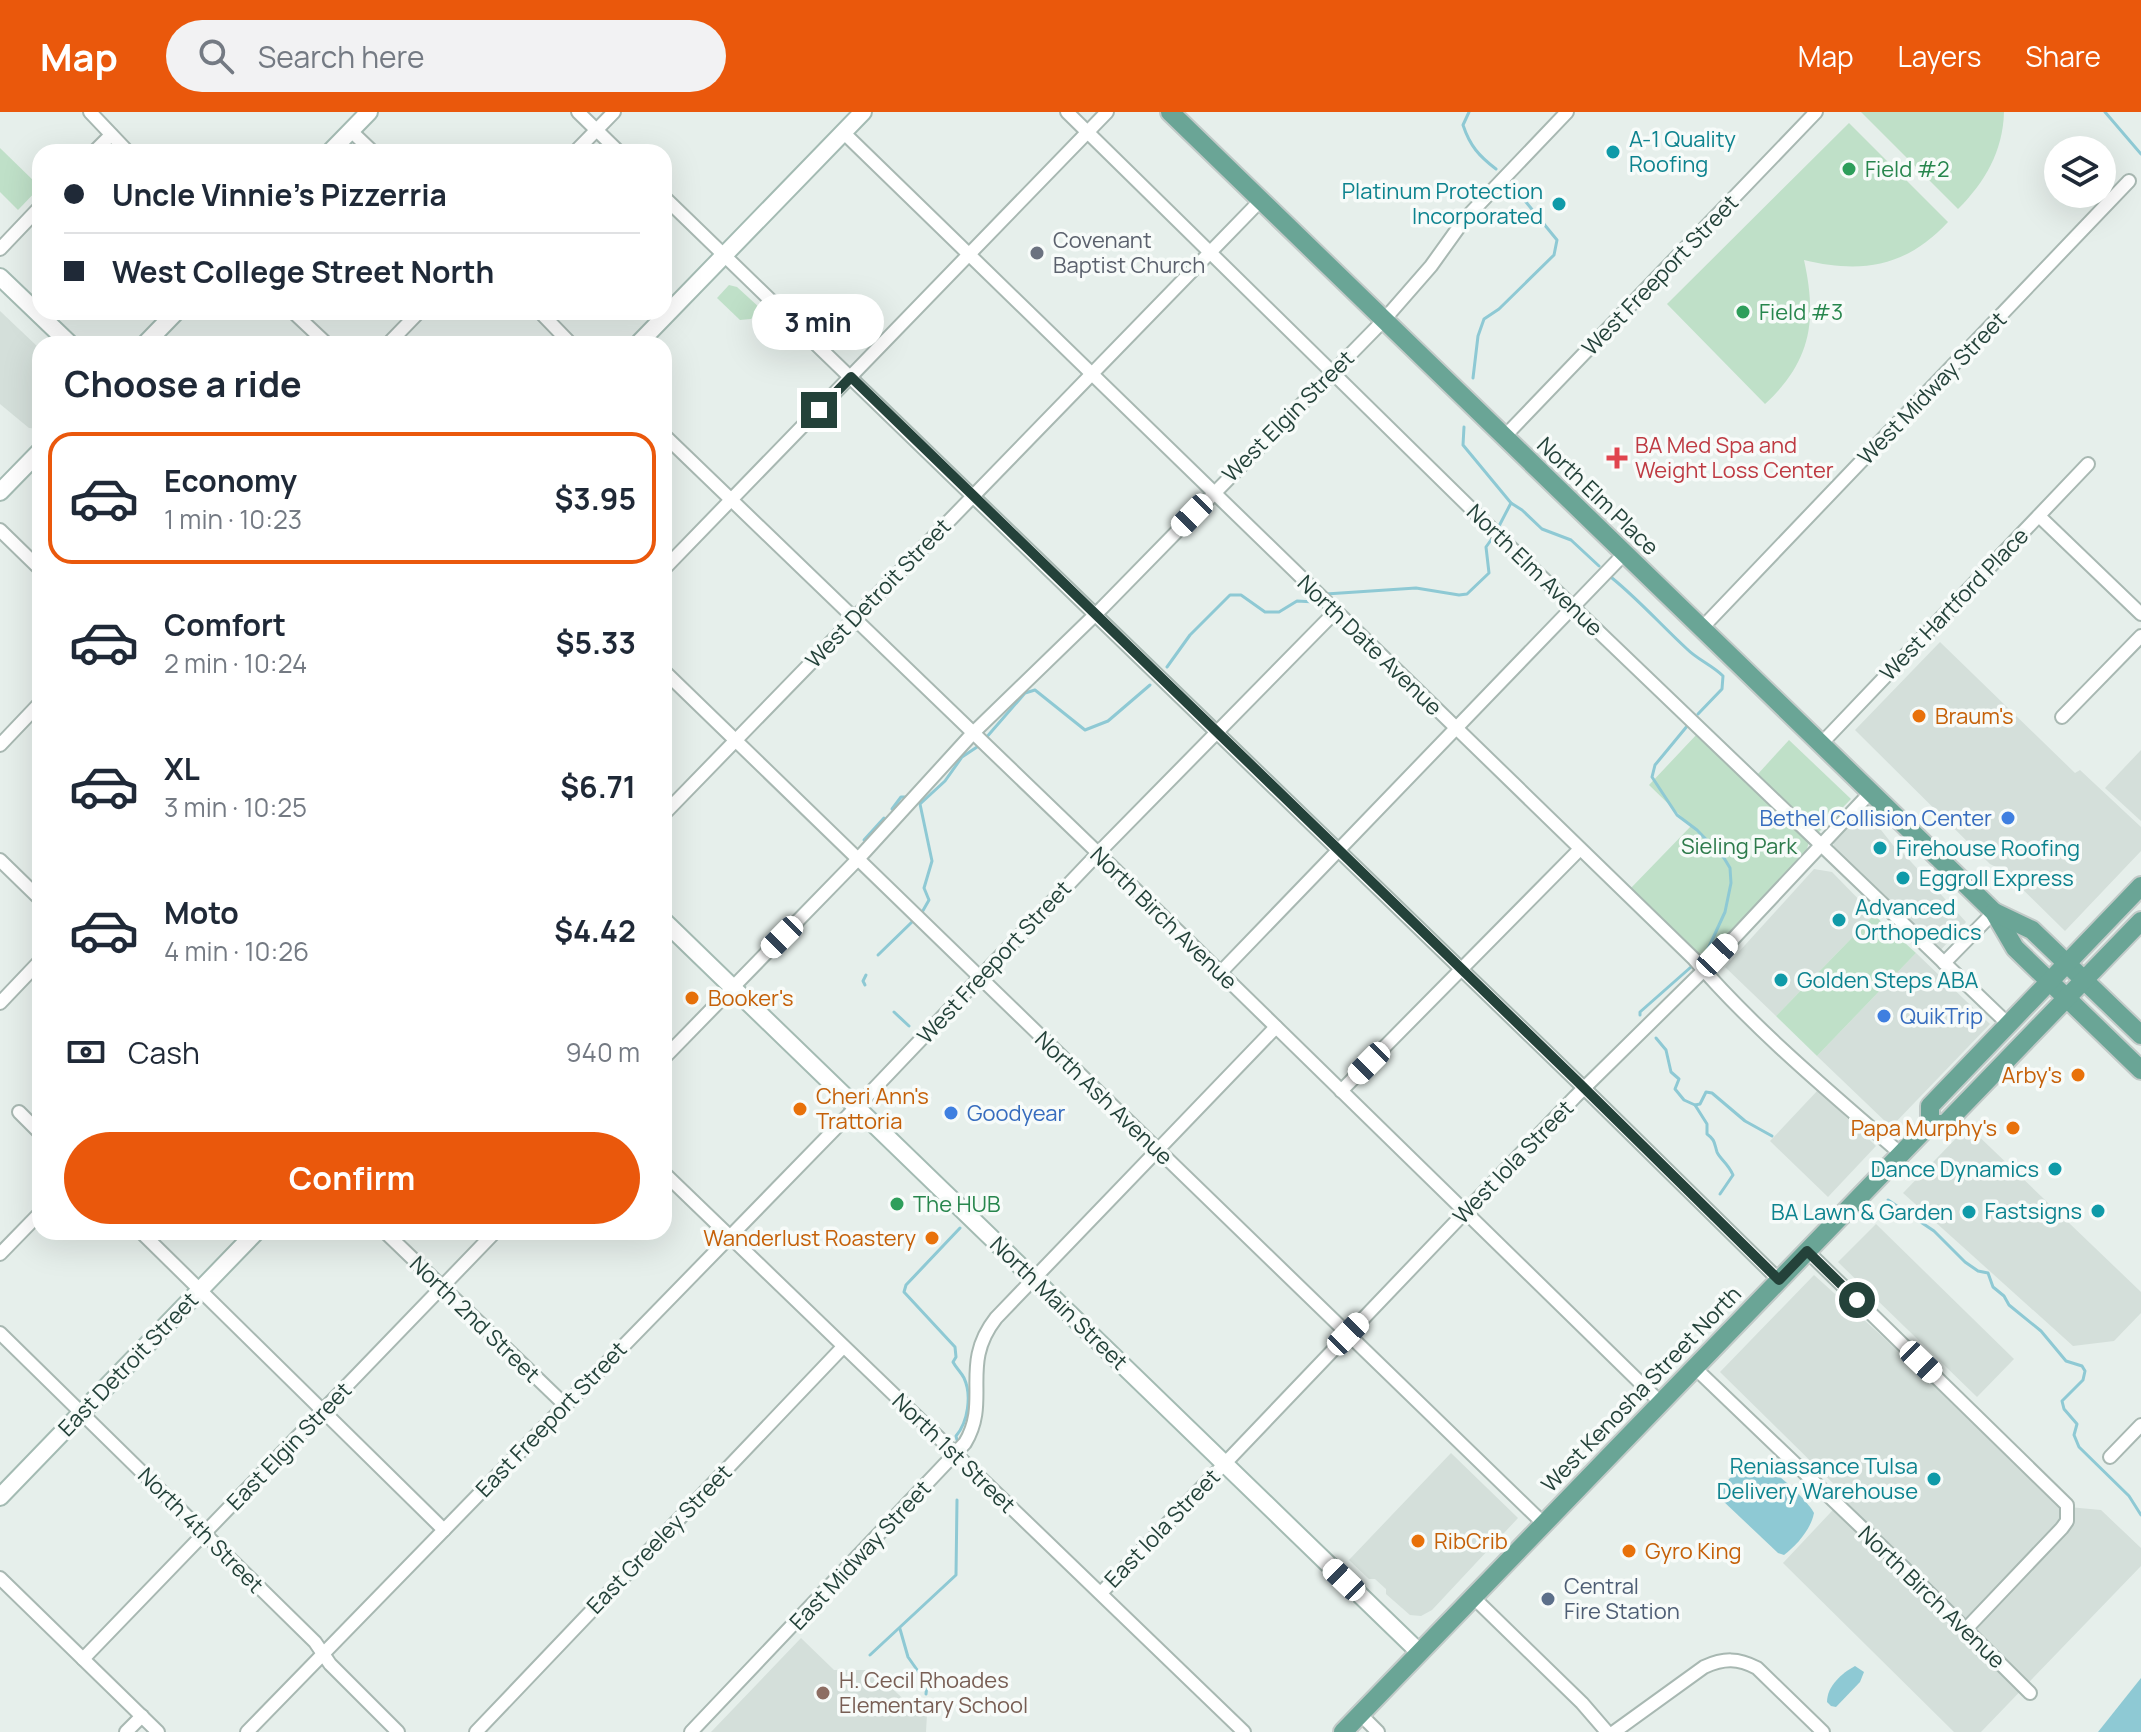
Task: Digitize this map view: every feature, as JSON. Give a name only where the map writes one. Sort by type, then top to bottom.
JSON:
[{"type":"main road","points":[[338,144],[369,112]]},
{"type":"main road","points":[[672,309],[863,112]]},
{"type":"main road","name":"North Elm Place","points":[[1170,112],[1994,912],[2015,948],[2141,1070]]},
{"type":"main road","points":[[0,277],[32,308]]},
{"type":"main road","points":[[45,320],[62,336]]},
{"type":"main road","points":[[153,336],[168,320]]},
{"type":"main road","points":[[646,336],[661,320]]},
{"type":"main road","points":[[0,492],[32,459]]},
{"type":"main road","name":"West Kenosha Street North","points":[[1351,1724],[1930,1124],[1930,1106],[2141,886]]},
{"type":"main road","name":"North Elm Place","points":[[1994,912],[2032,930],[2141,1035]]},
{"type":"main road","name":"West Kenosha Street North","points":[[1930,1124],[1945,1124],[2141,921]]},
{"type":"main road","name":"North Main Street","points":[[672,929],[1419,1652]]},
{"type":"main road","name":"East Detroit Street","points":[[0,1497],[248,1240]]},
{"type":"street","points":[[90,112],[120,144]]},
{"type":"street","points":[[578,112],[611,144]]},
{"type":"street","points":[[583,144],[614,112]]},
{"type":"street","name":"North Elm Avenue","points":[[1067,112],[1573,607],[2008,1024]]},
{"type":"street","points":[[672,561],[1107,112]]},
{"type":"street","name":"West Elgin Street","points":[[732,987],[980,739],[1095,615],[1383,321],[1472,212],[1567,112]]},
{"type":"street","name":"West Freeport Street","points":[[1504,437],[1816,112]]},
{"type":"street","points":[[351,131],[365,144]]},
{"type":"street","name":"North Date Avenue","points":[[843,132],[1827,1090],[1901,1154]]},
{"type":"street","points":[[102,144],[111,135]]},
{"type":"street","name":"West Midway Street","points":[[1701,629],[2129,181]]},
{"type":"street","name":"West Detroit Street","points":[[672,806],[1260,201]]},
{"type":"street","points":[[672,205],[1779,1280]]},
{"type":"street","points":[[0,249],[32,215]]},
{"type":"street","points":[[302,320],[318,336]]},
{"type":"street","points":[[396,336],[411,320]]},
{"type":"street","points":[[548,320],[563,336]]},
{"type":"street","name":"North Birch Avenue","points":[[672,443],[1661,1403]]},
{"type":"street","name":"West Hartford Place","points":[[1820,745],[2088,464]]},
{"type":"street","points":[[2039,516],[2141,614]]},
{"type":"street","points":[[0,530],[32,561]]},
{"type":"street","points":[[1220,973],[1624,554]]},
{"type":"street","name":"West Freeport Street","points":[[856,1107],[1098,853],[1335,612]]},
{"type":"street","points":[[2062,717],[2141,636]]},
{"type":"street","name":"North Ash Avenue","points":[[672,679],[1544,1524]]},
{"type":"street","points":[[0,745],[32,711]]},
{"type":"street","name":"West Iola Street","points":[[1224,1464],[1584,1088],[1704,970],[1870,793]]},
{"type":"street","points":[[1341,1091],[1580,849]]},
{"type":"street","points":[[0,860],[32,891]]},
{"type":"street","points":[[1944,963],[1994,912]]},
{"type":"street","points":[[0,1003],[32,969]]},
{"type":"street","points":[[672,1050],[732,987]]},
{"type":"street","points":[[1034,1279],[1276,1027]]},
{"type":"street","name":"East Freeport Street","points":[[247,1732],[856,1107]]},
{"type":"street","points":[[19,1112],[32,1125]]},
{"type":"street","name":"North 1st Street","points":[[672,1181],[1244,1732]]},
{"type":"street","points":[[0,1254],[32,1221]]},
{"type":"street","points":[[149,1240],[444,1530]]},
{"type":"street","name":"North 2nd Street","points":[[393,1240],[565,1405]]},
{"type":"street","name":"East Elgin Street","points":[[83,1659],[487,1240]]},
{"type":"street","points":[[1807,1251],[2067,1505],[2069,1514],[2062,1528],[1966,1629]]},
{"type":"street","name":"East Midway Street","points":[[691,1732],[965,1443],[974,1425],[976,1360],[984,1336],[996,1318],[1034,1279]]},
{"type":"street","name":"North 4th Street","points":[[0,1333],[315,1642],[398,1732]]},
{"type":"street","name":"East Greeley Street","points":[[476,1732],[843,1347]]},
{"type":"street","name":"North Birch Avenue","points":[[1695,1368],[2030,1693]]},
{"type":"street","points":[[2110,1457],[2141,1425]]},
{"type":"street","name":"East Iola Street","points":[[1101,1593],[1224,1464]]},
{"type":"street","points":[[0,1578],[158,1732]]},
{"type":"street","points":[[1473,1597],[1582,1703],[1607,1732]]},
{"type":"street","points":[[1614,1732],[1704,1667],[1717,1661],[1740,1660],[1757,1668],[1823,1732]]},
{"type":"street","points":[[126,1732],[142,1716]]},
{"type":"street","points":[[1351,1724],[1378,1732]]},
{"type":"shaded area","points":[[0,311],[32,341],[32,428],[0,404]]},
{"type":"shaded area","points":[[1940,642],[2075,773],[2080,770],[2141,827],[2141,851],[2065,931],[2004,871],[1990,864],[1855,730]]},
{"type":"shaded area","points":[[2141,750],[2141,821],[2105,788]]},
{"type":"shaded area","points":[[1859,813],[1863,813],[1881,830],[1966,922],[1938,953],[1834,851],[1833,839]]},
{"type":"shaded area","points":[[1814,869],[1832,872],[1874,915],[1776,1016],[1725,967]]},
{"type":"shaded area","points":[[1916,953],[1990,1024],[1893,1125],[1888,1124],[1817,1056]]},
{"type":"shaded area","points":[[1818,1090],[1876,1146],[1828,1197],[1770,1141]]},
{"type":"shaded area","points":[[1968,1126],[2141,1292],[2141,1313],[2114,1341],[2073,1346],[1903,1193]]},
{"type":"shaded area","points":[[1876,1224],[2014,1359],[1977,1397],[1838,1262]]},
{"type":"shaded area","points":[[1814,1275],[1883,1337],[2058,1506],[2101,1510],[2141,1548],[2141,1566],[1981,1732],[1954,1732],[1783,1563],[1846,1496],[1720,1372]]},
{"type":"shaded area","points":[[1451,1453],[1518,1518],[1432,1610],[1421,1616],[1410,1615],[1386,1594],[1386,1589],[1375,1579],[1369,1579],[1349,1560]]},
{"type":"shaded area","name":"H. Cecil Rhoades Elementary School","points":[[801,1638],[834,1670],[866,1670],[880,1677],[915,1710],[927,1714],[926,1732],[711,1732]]},
{"type":"green space","points":[[1861,112],[2004,112],[2000,140],[1991,165],[1958,209]]},
{"type":"green space","points":[[1849,123],[1948,222],[1916,249],[1882,263],[1845,266],[1804,260],[1810,301],[1807,338],[1793,372],[1765,404],[1667,304]]},
{"type":"green space","points":[[0,148],[32,179],[32,195],[18,210],[0,192]]},
{"type":"green space","points":[[729,285],[737,287],[761,309],[751,319],[740,320],[717,298]]},
{"type":"green space","name":"Sieling Park","points":[[1698,733],[1809,842],[1806,852],[1715,951],[1698,954],[1630,889],[1691,826],[1649,785]]},
{"type":"green space","points":[[1789,740],[1851,799],[1818,833],[1757,775]]},
{"type":"green space","points":[[1874,915],[1916,953],[1817,1056],[1776,1016]]},
{"type":"water","points":[[1749,1460],[1765,1466],[1784,1481],[1814,1513],[1803,1536],[1784,1555],[1778,1553],[1720,1495],[1729,1479]]},
{"type":"water","points":[[1855,1666],[1864,1672],[1860,1682],[1836,1707],[1831,1706],[1827,1702],[1832,1685]]},
{"type":"water","points":[[2141,1678],[2141,1732],[2098,1732]]},
{"type":"waterway","points":[[1469,112],[1463,125],[1469,139],[1480,155],[1496,169]]},
{"type":"waterway","points":[[2105,112],[2141,154]]},
{"type":"waterway","points":[[1473,378],[1478,336],[1484,319],[1499,309],[1554,255],[1557,240],[1512,185]]},
{"type":"waterway","points":[[1464,427],[1463,445],[1511,503],[1542,529],[1571,540],[1599,566]]},
{"type":"waterway","points":[[1498,528],[1511,503]]},
{"type":"waterway","points":[[1326,594],[1416,588],[1467,594],[1489,573],[1486,547],[1491,540]]},
{"type":"waterway","points":[[1612,578],[1691,653],[1723,676],[1722,689],[1698,714]]},
{"type":"waterway","points":[[1167,667],[1190,635],[1230,595],[1241,595],[1265,612],[1279,612],[1297,601],[1315,602]]},
{"type":"waterway","points":[[985,739],[1025,693],[1035,690],[1085,730],[1108,721],[1150,685]]},
{"type":"waterway","points":[[1688,725],[1655,765],[1652,777],[1677,815],[1697,830],[1730,868],[1731,883],[1725,912],[1707,951]]},
{"type":"waterway","points":[[921,914],[929,900],[924,888],[932,861],[920,804],[945,781],[962,757],[980,745]]},
{"type":"waterway","points":[[892,809],[901,797],[907,797]]},
{"type":"waterway","points":[[864,840],[884,818]]},
{"type":"waterway","points":[[878,955],[913,921]]},
{"type":"waterway","points":[[1640,1015],[1691,967]]},
{"type":"waterway","points":[[865,985],[866,975]]},
{"type":"waterway","points":[[894,1012],[909,1026]]},
{"type":"waterway","points":[[1656,1038],[1666,1050],[1671,1072],[1679,1079],[1675,1089],[1684,1100],[1700,1104],[1706,1092],[1712,1093],[1745,1121],[1772,1136]]},
{"type":"waterway","points":[[1695,1105],[1707,1124],[1707,1134],[1733,1175],[1720,1194]]},
{"type":"waterway","points":[[1888,1200],[1934,1231],[1965,1262],[1978,1271],[1988,1273],[1993,1287],[2009,1305],[2041,1331],[2066,1361],[2082,1366],[2085,1371],[2083,1380],[2062,1401],[2064,1409],[2077,1424],[2074,1435],[2079,1447],[2129,1496],[2141,1515]]},
{"type":"waterway","points":[[957,1440],[968,1400],[964,1378],[953,1362],[955,1347],[904,1292],[906,1285],[960,1228]]},
{"type":"waterway","points":[[870,1655],[956,1575],[957,1500]]},
{"type":"waterway","points":[[900,1629],[908,1657],[927,1684],[926,1694]]},
{"type":"place","name":"A-1 Quality Roofing","points":[[1613,152]]},
{"type":"place","name":"Field #2","points":[[1849,169]]},
{"type":"place","name":"Platinum Protection Incorporated","points":[[1559,204]]},
{"type":"place","name":"Covenant Baptist Church","points":[[1037,253]]},
{"type":"place","name":"Field #3","points":[[1743,312]]},
{"type":"place","name":"BA Med Spa and Weight Loss Center","points":[[1617,458]]},
{"type":"place","name":"Braum's","points":[[1919,716]]},
{"type":"place","name":"Bethel Collision Center","points":[[2008,818]]},
{"type":"place","name":"Firehouse Roofing","points":[[1880,848]]},
{"type":"place","name":"Eggroll Express","points":[[1903,878]]},
{"type":"place","name":"Advanced Orthopedics","points":[[1839,920]]},
{"type":"place","name":"Golden Steps ABA","points":[[1781,980]]},
{"type":"place","name":"Booker's","points":[[692,998]]},
{"type":"place","name":"QuikTrip","points":[[1884,1016]]},
{"type":"place","name":"Arby's","points":[[2078,1075]]},
{"type":"place","name":"Cheri Ann's Trattoria","points":[[800,1109]]},
{"type":"place","name":"Goodyear","points":[[951,1113]]},
{"type":"place","name":"Papa Murphy's","points":[[2013,1128]]},
{"type":"place","name":"Dance Dynamics","points":[[2055,1169]]},
{"type":"place","name":"The HUB","points":[[897,1204]]},
{"type":"place","name":"Fastsigns","points":[[2098,1211]]},
{"type":"place","name":"BA Lawn & Garden","points":[[1969,1212]]},
{"type":"place","name":"Wanderlust Roastery","points":[[932,1238]]},
{"type":"place","name":"Reniassance Tulsa Delivery Warehouse","points":[[1934,1479]]},
{"type":"place","name":"RibCrib","points":[[1418,1541]]},
{"type":"place","name":"Gyro King","points":[[1629,1551]]},
{"type":"place","name":"Central Fire Station","points":[[1548,1599]]},
{"type":"place","name":"H. Cecil Rhoades Elementary School","points":[[823,1693]]},
{"type":"route","points":[[819,410],[851,377],[1779,1280],[1807,1251],[1857,1300]]}]
